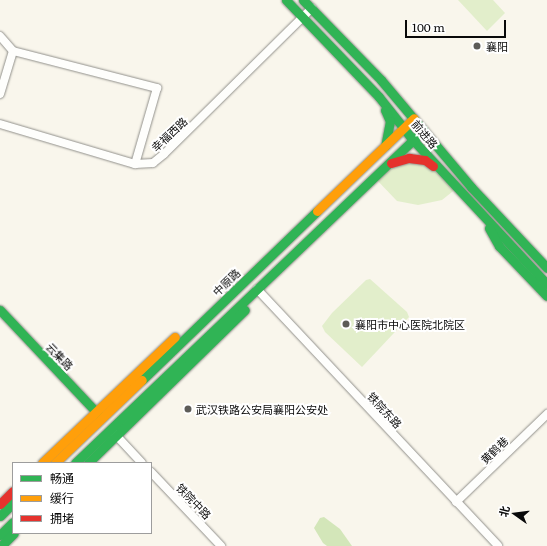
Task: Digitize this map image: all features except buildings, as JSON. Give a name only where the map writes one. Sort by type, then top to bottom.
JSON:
[{"type":"main road","name":"前进路","points":[[286,0],[379,97],[413,140],[448,179],[547,284]]},
{"type":"main road","name":"前进路","points":[[303,0],[381,80],[471,187],[547,268]]},
{"type":"main road","points":[[379,97],[390,122],[385,146]]},
{"type":"main road","name":"中原路","points":[[56,462],[99,415],[414,118]]},
{"type":"main road","points":[[76,462],[113,432],[260,291],[423,130]]},
{"type":"main road","points":[[388,164],[409,158],[425,160],[448,179]]},
{"type":"main road","points":[[483,215],[499,246],[547,296]]},
{"type":"main road","name":"云集路","points":[[0,310],[99,415]]},
{"type":"main road","points":[[43,462],[99,415]]},
{"type":"main road","points":[[89,462],[113,432]]},
{"type":"main road","points":[[0,504],[12,492]]},
{"type":"main road","points":[[0,516],[12,504]]},
{"type":"main road","points":[[0,535],[12,523]]},
{"type":"main road","points":[[0,546],[13,534]]},
{"type":"street","name":"幸福西路","points":[[0,124],[136,164],[153,163],[164,154],[312,8]]},
{"type":"street","points":[[0,36],[13,51],[157,88],[136,164]]},
{"type":"street","points":[[0,94],[13,51]]},
{"type":"street","name":"铁院东路","points":[[260,291],[498,546]]},
{"type":"street","name":"黄鹤巷","points":[[456,502],[547,414]]},
{"type":"street","points":[[113,432],[141,462]]},
{"type":"street","name":"铁院中路","points":[[152,473],[222,546]]},
{"type":"green space","points":[[458,0],[493,0],[505,13],[487,31]]},
{"type":"green space","points":[[425,160],[457,188],[442,200],[418,205],[397,201],[374,177],[388,164]]},
{"type":"green space","points":[[370,279],[407,312],[409,317],[362,367],[325,332],[322,326],[332,313],[366,280]]},
{"type":"green space","points":[[324,517],[340,529],[352,546],[327,546],[323,543],[314,528],[320,518]]},
{"type":"traffic: fast","points":[[286,0],[379,97],[413,140],[547,284]]},
{"type":"traffic: fast","points":[[303,0],[381,80],[471,187],[547,268]]},
{"type":"traffic: fast","points":[[385,110],[390,121],[385,146]]},
{"type":"traffic: fast","points":[[76,462],[423,130]]},
{"type":"traffic: fast","points":[[142,380],[317,211]]},
{"type":"traffic: fast","points":[[489,228],[499,246],[547,296]]},
{"type":"traffic: fast","points":[[0,310],[100,416]]},
{"type":"traffic: fast","points":[[89,462],[245,310]]},
{"type":"traffic: fast","points":[[0,516],[12,504]]},
{"type":"traffic: fast","points":[[0,535],[12,523]]},
{"type":"traffic: fast","points":[[1,546],[13,534]]},
{"type":"traffic: slow","points":[[317,211],[414,118]]},
{"type":"traffic: slow","points":[[43,462],[175,337]]},
{"type":"traffic: slow","points":[[56,462],[142,380]]},
{"type":"traffic: jam","points":[[391,163],[409,158],[425,160],[433,166]]},
{"type":"traffic: jam","points":[[0,504],[12,492]]},
{"type":"place","name":"襄阳","points":[[477,46]]},
{"type":"place","name":"襄阳市中心医院北院区","points":[[346,324]]},
{"type":"place","name":"武汉铁路公安局襄阳公安处","points":[[188,409]]}]
